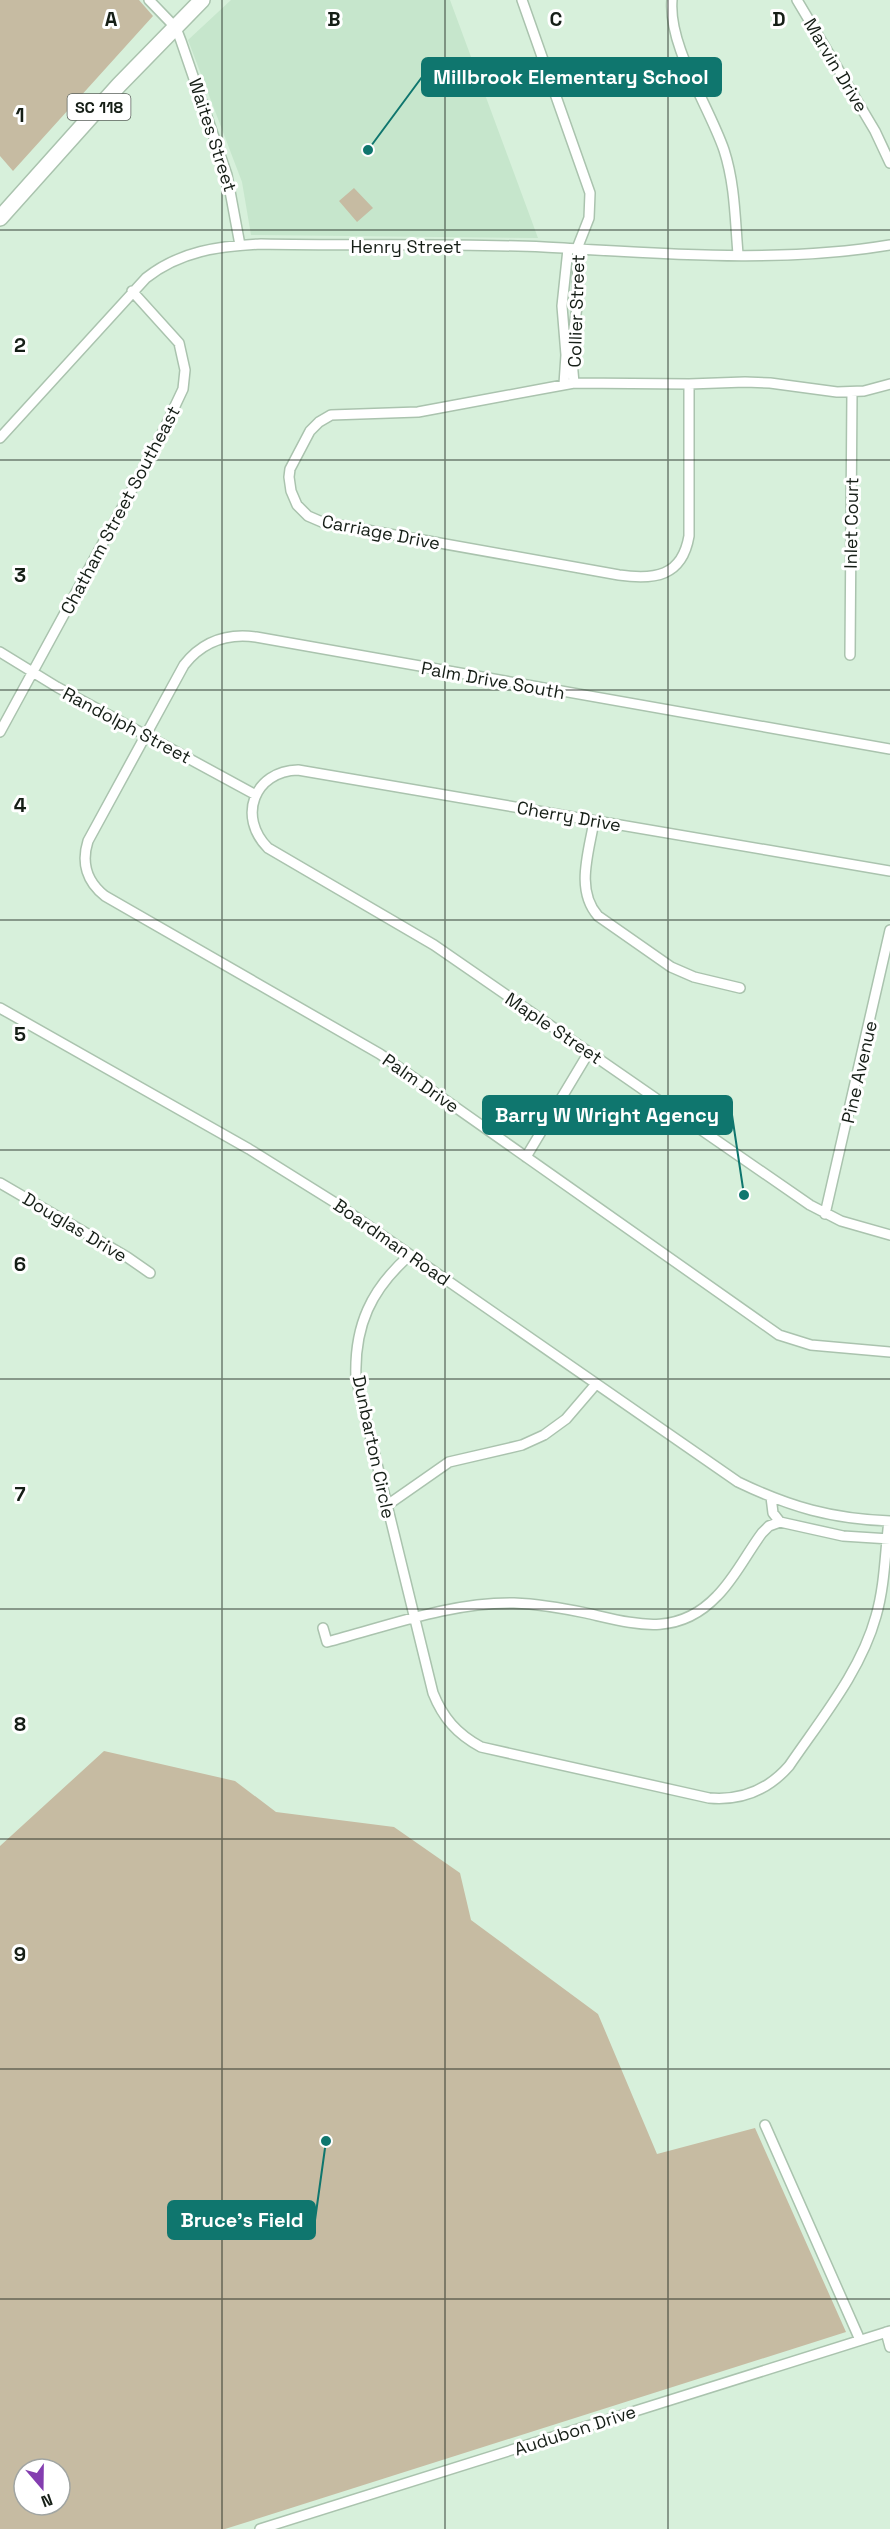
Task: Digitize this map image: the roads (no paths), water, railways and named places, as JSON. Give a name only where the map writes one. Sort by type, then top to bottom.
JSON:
[{"type":"main road","name":"SC 118","points":[[0,218],[119,85],[202,0]]},
{"type":"street","points":[[149,0],[176,28]]},
{"type":"street","name":"Collier Street","points":[[522,0],[590,193],[591,210],[579,249],[577,307],[569,384]]},
{"type":"street","points":[[672,0],[672,16],[677,39],[728,164],[734,197],[738,254]]},
{"type":"street","name":"Marvin Drive","points":[[797,0],[875,131],[890,163]]},
{"type":"street","name":"Waites Street","points":[[176,28],[227,176],[240,245]]},
{"type":"street","name":"Henry Street","points":[[0,438],[132,291],[155,270],[177,258],[240,245],[457,246],[785,254],[890,245]]},
{"type":"street","name":"Collier Street","points":[[568,249],[562,306],[569,384]]},
{"type":"street","name":"Chatham Street Southeast","points":[[0,732],[159,440],[183,389],[185,370],[179,343],[132,291]]},
{"type":"street","name":"Carriage Drive","points":[[688,384],[689,536],[685,551],[677,564],[657,576],[642,578],[619,575],[322,522],[302,511],[293,498],[289,484],[290,469],[310,431],[324,418],[345,413],[417,412],[569,384],[770,382],[824,392],[852,392],[890,384]]},
{"type":"street","name":"Inlet Court","points":[[850,655],[852,392]]},
{"type":"street","name":"Palm Drive South","points":[[147,736],[184,665],[195,654],[219,639],[246,636],[890,748]]},
{"type":"street","name":"Randolph Street","points":[[0,652],[32,673],[256,795]]},
{"type":"street","name":"Palm Drive","points":[[147,736],[113,794],[86,848],[86,870],[97,890],[196,950],[380,1054],[779,1335],[811,1345],[890,1352]]},
{"type":"street","name":"Cherry Drive","points":[[256,795],[271,777],[284,771],[298,770],[890,871]]},
{"type":"street","name":"Maple Street","points":[[256,795],[252,808],[253,823],[259,837],[268,848],[434,945],[825,1214],[890,1235]]},
{"type":"street","points":[[594,821],[585,890],[589,904],[598,916],[677,969],[694,977],[740,988]]},
{"type":"street","name":"Pine Avenue","points":[[825,1214],[890,930]]},
{"type":"street","name":"Boardman Road","points":[[0,1008],[249,1149],[334,1202],[738,1482],[771,1497],[831,1516],[889,1521]]},
{"type":"street","points":[[525,1157],[590,1052]]},
{"type":"street","name":"Douglas Drive","points":[[0,1183],[150,1273]]},
{"type":"street","name":"Dunbarton Circle","points":[[410,1255],[375,1295],[365,1314],[356,1343],[356,1377],[386,1506],[437,1703],[448,1721],[471,1742],[519,1758],[709,1798],[730,1799],[759,1790],[784,1772],[852,1671],[867,1644],[877,1613],[889,1521]]},
{"type":"street","points":[[386,1506],[449,1462],[522,1445],[544,1435],[566,1419],[596,1384]]},
{"type":"street","points":[[771,1497],[773,1513],[780,1522]]},
{"type":"street","points":[[323,1628],[327,1642],[414,1618],[475,1606],[513,1603],[551,1606],[639,1625],[670,1623],[701,1610],[718,1596],[769,1526],[780,1522],[843,1536],[888,1540]]},
{"type":"street","points":[[765,2125],[860,2340]]},
{"type":"street","points":[[888,2331],[890,2347]]},
{"type":"street","name":"Audubon Drive","points":[[260,2529],[888,2331]]},
{"type":"place","name":"Millbrook Elementary School","points":[[368,150]]},
{"type":"place","name":"Barry W Wright Agency","points":[[744,1195]]},
{"type":"place","name":"Bruce's Field","points":[[326,2141]]}]
